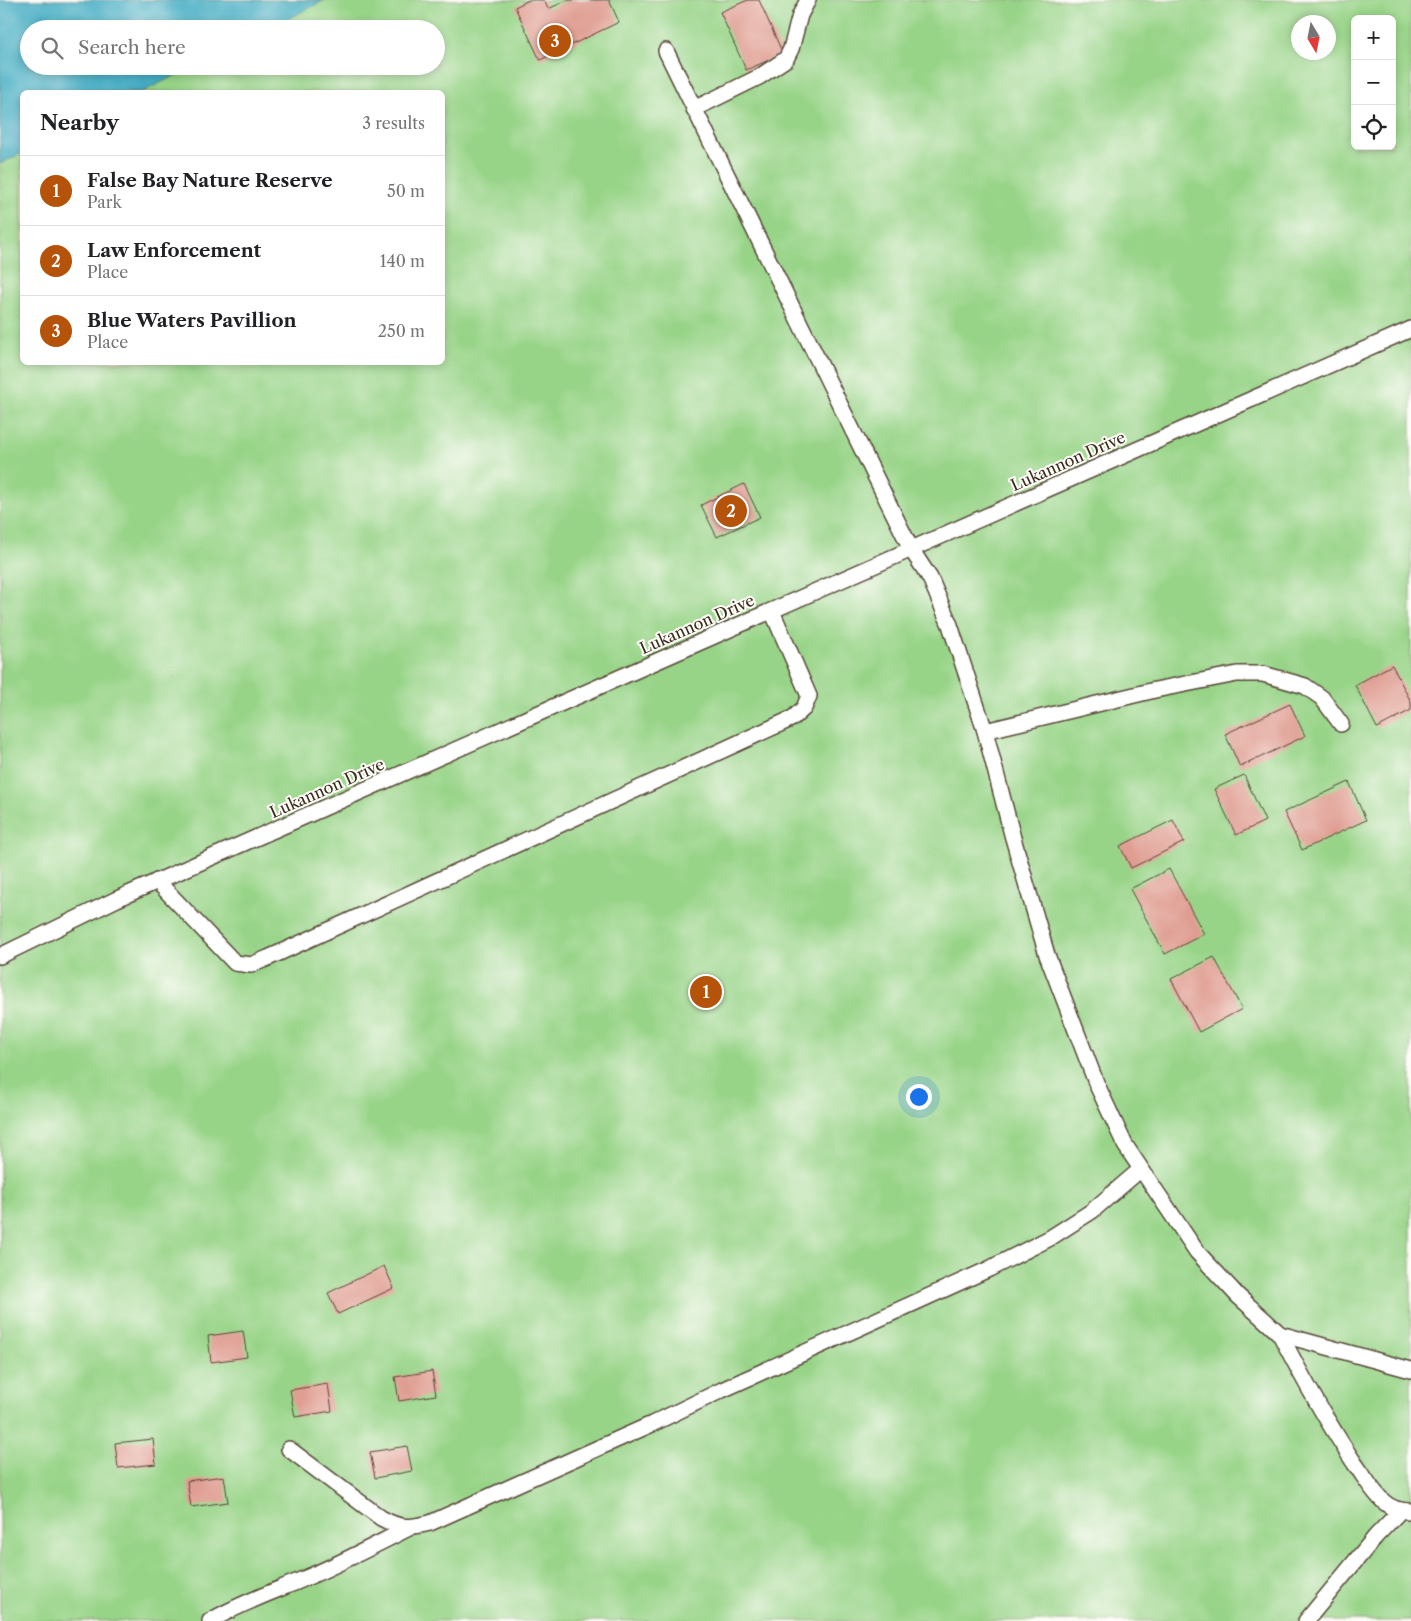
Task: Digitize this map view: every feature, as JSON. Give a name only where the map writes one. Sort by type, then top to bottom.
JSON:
[{"type":"lane","points":[[694,109],[759,77],[786,59],[791,49],[800,15],[808,0]]},
{"type":"lane","points":[[666,51],[910,549],[930,578],[941,601],[985,731],[1013,838],[1047,955],[1097,1085],[1125,1145],[1197,1252],[1238,1296],[1280,1334],[1311,1394],[1374,1492],[1392,1508],[1406,1511]]},
{"type":"lane","name":"Lukannon Drive","points":[[0,956],[157,881],[1411,330]]},
{"type":"lane","points":[[157,881],[235,963],[251,964],[268,958],[793,718],[804,708],[809,696],[772,611]]},
{"type":"lane","points":[[985,731],[1154,690],[1237,674],[1263,674],[1305,686],[1322,698],[1342,724]]},
{"type":"lane","points":[[210,1621],[258,1597],[351,1557],[408,1528],[430,1523],[528,1481],[989,1269],[1050,1238],[1092,1211],[1141,1169]]},
{"type":"lane","points":[[1280,1334],[1411,1370]]},
{"type":"lane","points":[[289,1449],[381,1518],[395,1526],[408,1528]]},
{"type":"lane","points":[[1306,1621],[1376,1536],[1406,1511]]},
{"type":"green space","points":[[125,0],[1411,0],[1411,1621],[0,1621],[0,68],[20,67],[20,75],[445,75],[445,20],[88,20]]},
{"type":"water","points":[[0,0],[325,0],[286,20],[20,20],[20,75],[176,75],[146,90],[20,90],[20,154],[0,164]]},
{"type":"building","points":[[529,0],[544,0],[548,9],[568,0],[609,0],[619,22],[540,60],[515,7]]},
{"type":"building","points":[[748,0],[759,0],[783,54],[746,70],[720,12]]},
{"type":"building","points":[[744,484],[760,517],[717,537],[701,505]]},
{"type":"building","points":[[1392,665],[1411,702],[1411,710],[1377,728],[1355,685]]},
{"type":"building","points":[[1290,704],[1305,736],[1240,767],[1225,734]]},
{"type":"building","points":[[1244,775],[1265,821],[1236,835],[1214,789]]},
{"type":"building","points":[[1349,782],[1366,820],[1302,850],[1284,812]]},
{"type":"building","points":[[1173,820],[1184,842],[1131,868],[1120,846]]},
{"type":"building","points":[[1169,869],[1204,934],[1165,954],[1130,889]]},
{"type":"building","points":[[1214,957],[1242,1009],[1199,1032],[1171,979]]},
{"type":"building","points":[[384,1266],[394,1288],[338,1314],[328,1293]]},
{"type":"building","points":[[243,1331],[247,1357],[211,1362],[208,1336]]},
{"type":"building","points":[[432,1371],[436,1395],[399,1401],[395,1377]]},
{"type":"building","points":[[328,1384],[332,1411],[295,1417],[290,1390]]},
{"type":"building","points":[[153,1439],[156,1464],[118,1468],[115,1443]]},
{"type":"building","points":[[407,1446],[412,1471],[375,1478],[370,1452]]},
{"type":"building","points":[[224,1476],[228,1502],[191,1507],[187,1481]]},
{"type":"place","name":"Blue Waters Pavillion","points":[[555,41]]},
{"type":"place","name":"Law Enforcement","points":[[731,511]]},
{"type":"place","name":"False Bay Nature Reserve","points":[[706,992]]}]
